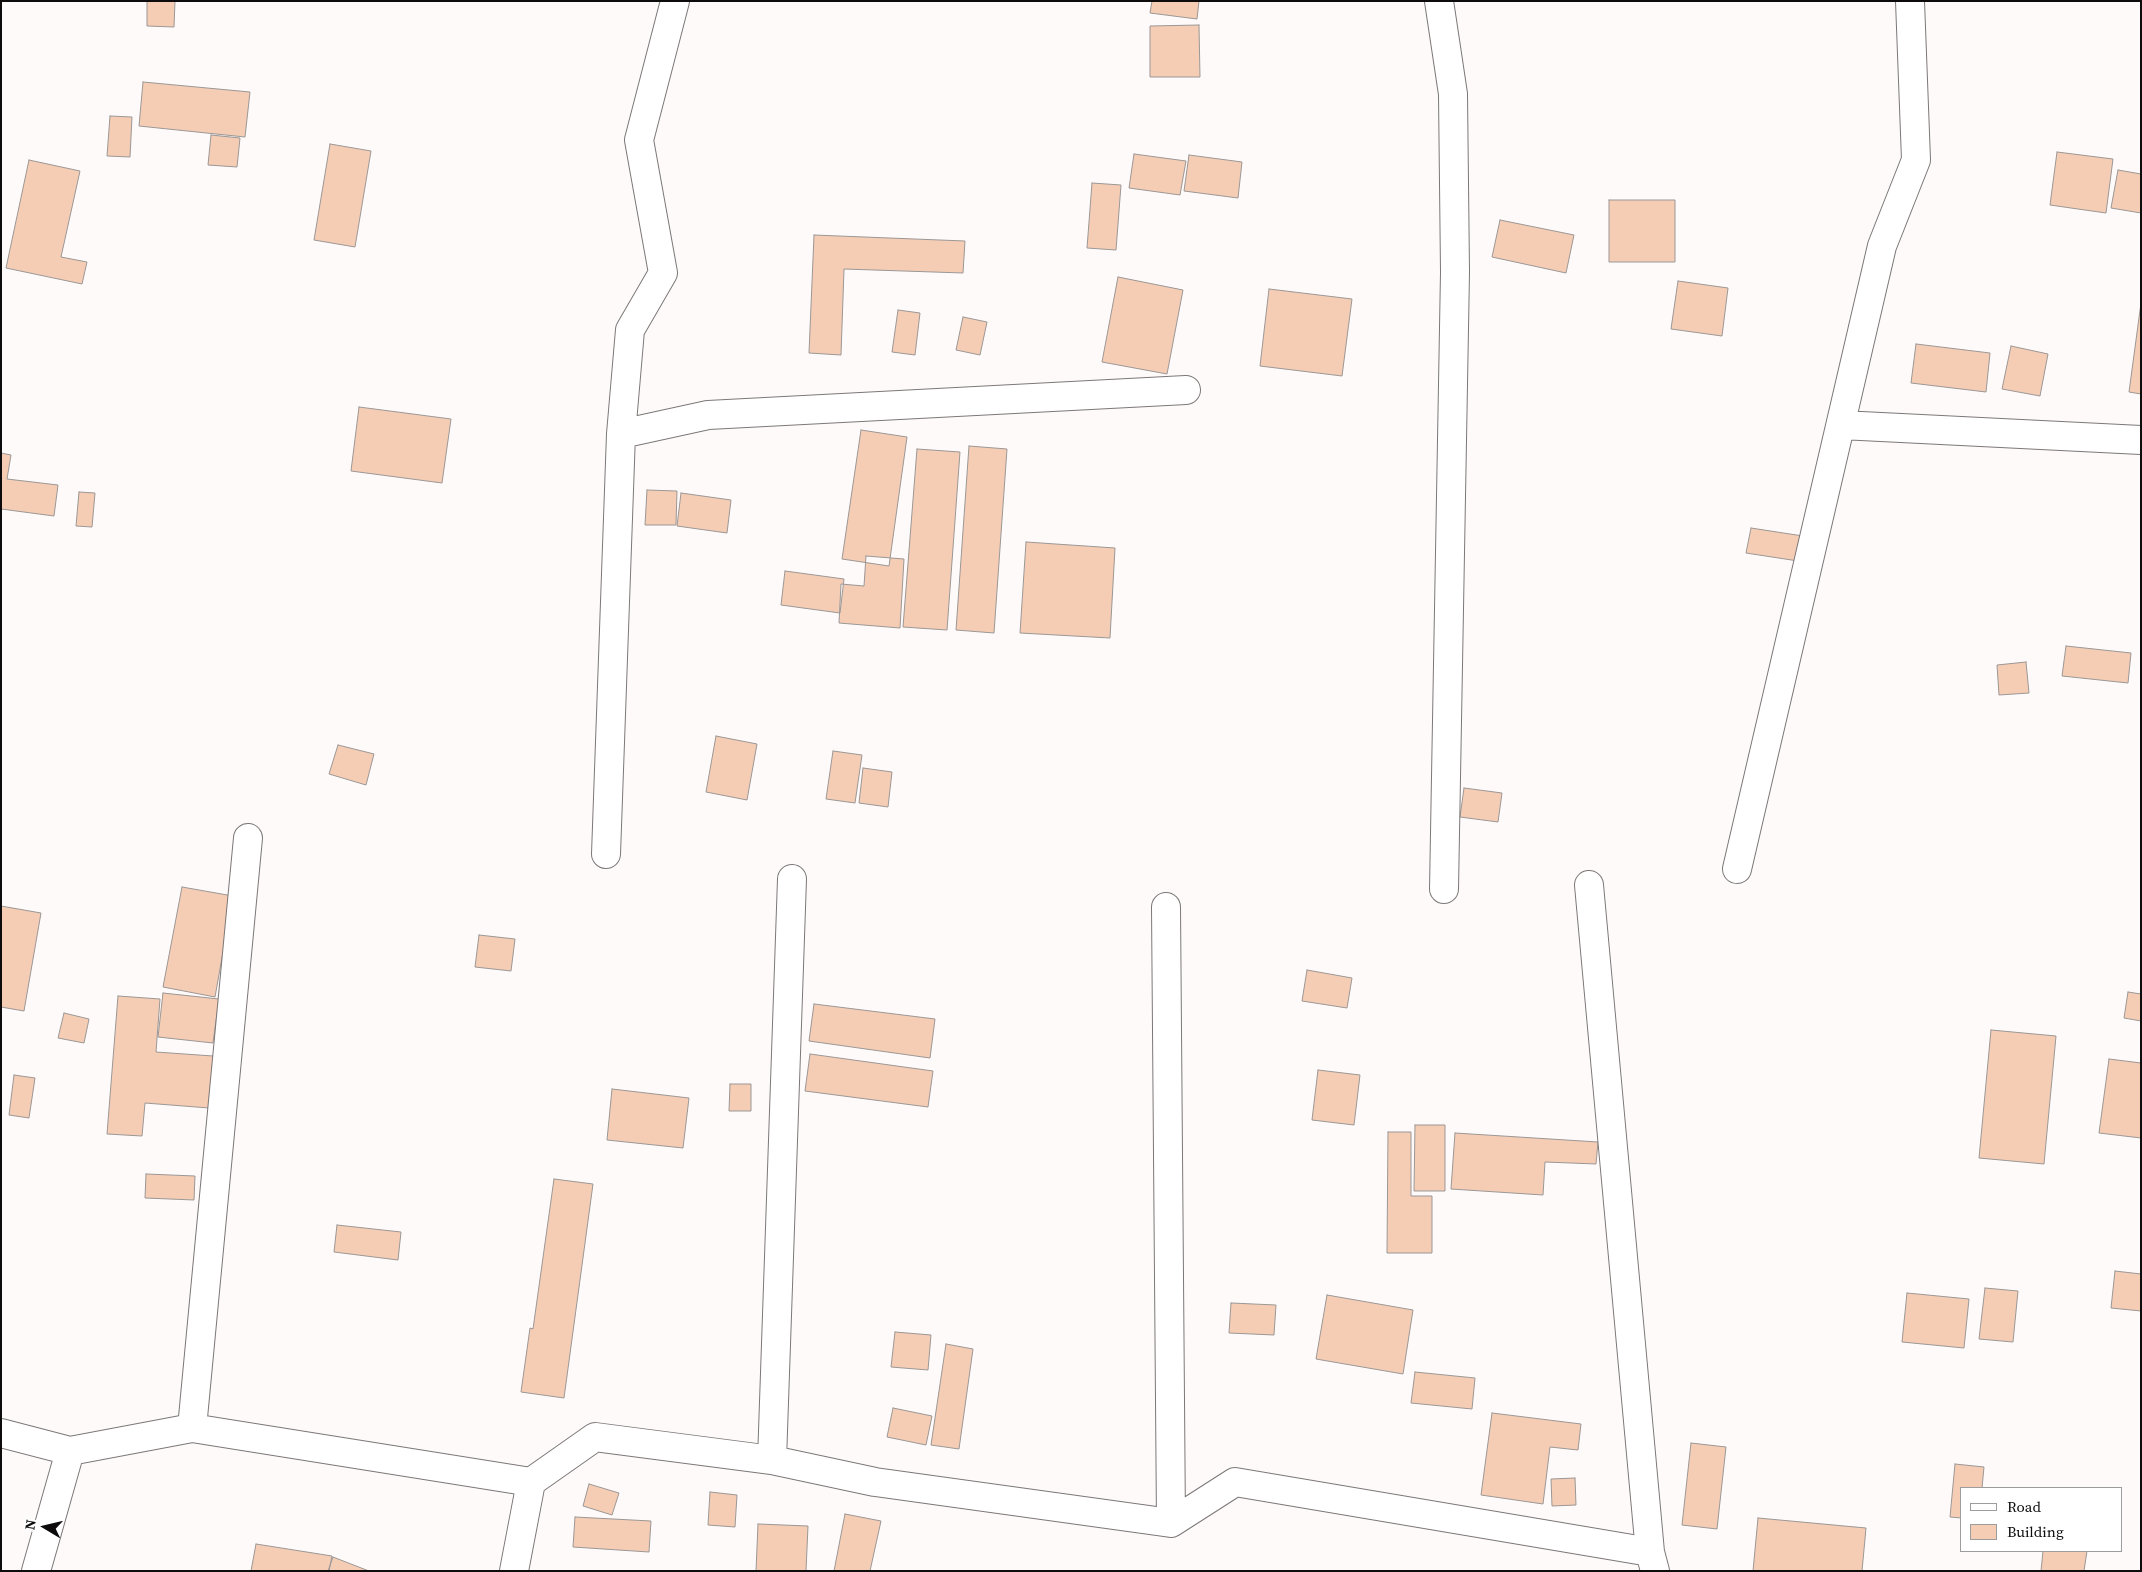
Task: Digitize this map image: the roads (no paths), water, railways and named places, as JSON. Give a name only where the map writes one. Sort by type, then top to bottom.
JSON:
[{"type":"street","points":[[606,854],[621,434],[630,330],[663,273],[639,140],[675,1]]},
{"type":"street","points":[[1438,1],[1453,94],[1455,272],[1444,889]]},
{"type":"street","points":[[1737,869],[1882,246],[1916,160],[1910,1]]},
{"type":"street","points":[[621,434],[708,415],[1186,390]]},
{"type":"street","points":[[1841,425],[2141,440]]},
{"type":"street","points":[[192,1428],[248,838]]},
{"type":"street","points":[[772,1460],[792,879]]},
{"type":"street","points":[[514,1571],[531,1482],[595,1437],[772,1460],[875,1482],[1171,1523],[1235,1482],[1652,1561],[1589,885]]},
{"type":"street","points":[[1166,907],[1171,1523]]},
{"type":"street","points":[[1,1433],[70,1451],[192,1428],[531,1482]]},
{"type":"street","points":[[36,1571],[70,1451]]}]
